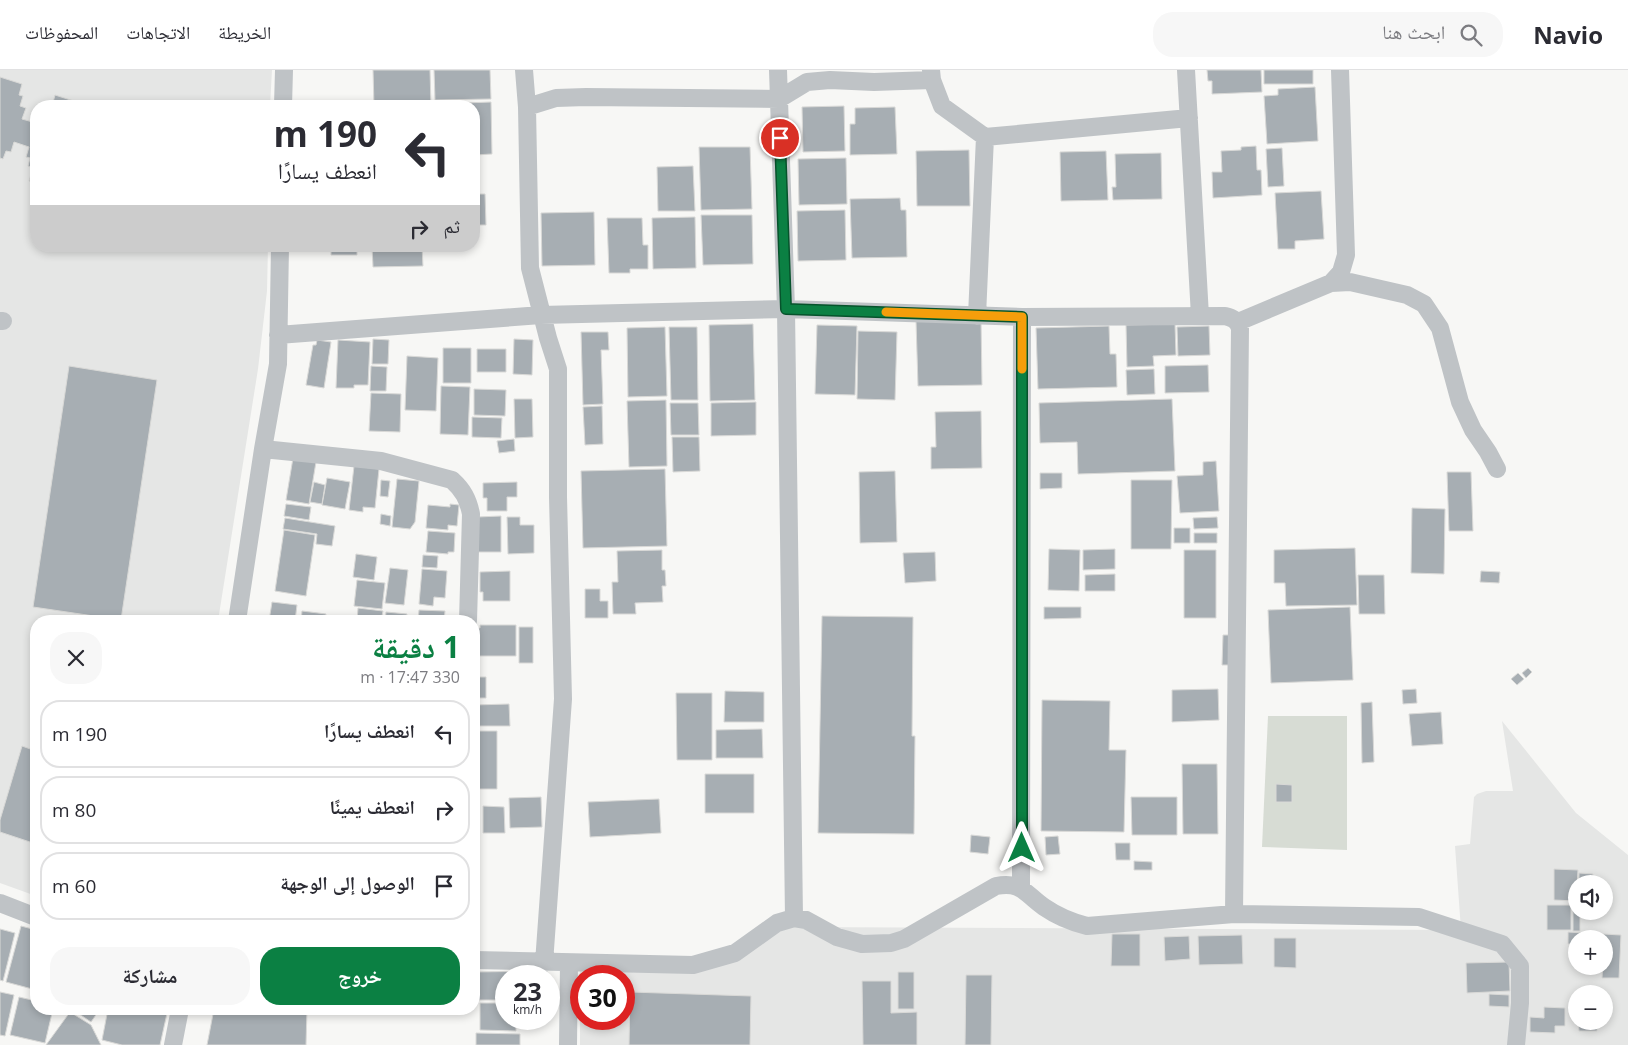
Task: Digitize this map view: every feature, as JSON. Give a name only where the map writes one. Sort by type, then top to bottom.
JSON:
[{"type":"street","points":[[283,100],[284,70]]},
{"type":"street","points":[[524,70],[527,107],[530,268],[541,316],[558,369],[558,497],[563,699],[544,962]]},
{"type":"street","points":[[778,70],[786,309],[794,918]]},
{"type":"street","points":[[1186,70],[1200,316]]},
{"type":"street","points":[[1331,283],[1341,272],[1346,254],[1340,70]]},
{"type":"street","points":[[527,107],[556,98],[779,99],[807,82],[830,80],[874,82],[932,75],[942,106],[985,138],[1189,118]]},
{"type":"street","points":[[977,316],[985,138]]},
{"type":"street","points":[[238,615],[263,448],[278,364],[280,252]]},
{"type":"street","points":[[1238,322],[1331,283],[1350,282],[1370,286],[1407,295],[1424,304],[1440,328],[1460,402],[1473,430],[1497,469]]},
{"type":"street","points":[[278,335],[541,316],[786,309],[1022,317],[1225,316],[1234,318],[1240,328],[1234,914]]},
{"type":"street","points":[[1022,317],[1022,888]]},
{"type":"street","points":[[263,448],[381,461],[452,480],[468,499],[471,514],[468,615]]},
{"type":"street","points":[[480,960],[693,966],[735,954],[776,923],[794,918],[806,920],[837,937],[862,944],[891,943],[904,938],[996,886],[1007,884],[1022,888],[1042,906],[1068,921],[1087,926],[1234,914],[1419,917],[1502,944],[1520,966],[1520,1003],[1516,1045]]},
{"type":"street","points":[[0,903],[30,915]]},
{"type":"street","points":[[568,1045],[569,964]]},
{"type":"street","points":[[173,1045],[179,1015]]},
{"type":"shaded area","points":[[0,70],[272,70],[270,100],[30,100],[30,252],[268,252],[267,291],[258,369],[219,615],[30,615],[30,894],[0,883]]},
{"type":"shaded area","points":[[1268,716],[1347,716],[1347,850],[1262,847]]},
{"type":"shaded area","points":[[1502,721],[1576,813],[1628,855],[1628,1045],[580,1045],[580,1030],[635,1030],[635,965],[580,965],[580,959],[692,961],[789,927],[1461,930],[1455,846],[1470,844],[1474,797],[1486,791],[1513,791]]},
{"type":"building","points":[[373,70],[430,70],[431,100],[374,100]]},
{"type":"building","points":[[434,70],[490,70],[491,99],[435,100]]},
{"type":"building","points":[[1207,70],[1261,70],[1262,92],[1212,94],[1212,81],[1208,81]]},
{"type":"building","points":[[1264,70],[1313,70],[1313,84],[1264,84]]},
{"type":"building","points":[[0,77],[22,84],[19,95],[23,96],[20,106],[26,108],[22,119],[30,121],[30,158],[26,157],[29,147],[14,142],[11,152],[6,151],[3,159],[0,158]]},
{"type":"building","points":[[1315,87],[1318,141],[1267,144],[1264,96],[1278,95],[1278,89]]},
{"type":"building","points":[[55,95],[71,100],[54,100]]},
{"type":"building","points":[[480,102],[491,102],[492,154],[480,155]]},
{"type":"building","points":[[844,106],[845,151],[803,152],[802,107]]},
{"type":"building","points":[[895,107],[897,154],[850,155],[850,124],[855,124],[855,108]]},
{"type":"building","points":[[1256,146],[1257,170],[1261,170],[1262,195],[1213,198],[1212,172],[1222,172],[1221,151],[1241,150],[1241,147]]},
{"type":"building","points":[[699,147],[750,147],[752,209],[701,210]]},
{"type":"building","points":[[1282,148],[1284,186],[1268,187],[1266,149]]},
{"type":"building","points":[[969,150],[970,206],[917,206],[916,151]]},
{"type":"building","points":[[1106,151],[1108,200],[1061,201],[1060,152]]},
{"type":"building","points":[[1161,153],[1162,199],[1113,200],[1112,187],[1116,187],[1115,154]]},
{"type":"building","points":[[846,158],[847,204],[799,205],[798,159]]},
{"type":"building","points":[[693,166],[695,211],[658,211],[657,167]]},
{"type":"building","points":[[1321,191],[1324,239],[1295,241],[1295,249],[1278,249],[1275,193]]},
{"type":"building","points":[[480,194],[485,194],[486,225],[480,225]]},
{"type":"building","points":[[900,198],[901,210],[906,210],[907,257],[852,258],[850,199]]},
{"type":"building","points":[[845,210],[846,260],[798,261],[797,211]]},
{"type":"building","points":[[594,212],[595,265],[542,266],[541,213]]},
{"type":"building","points":[[701,215],[752,215],[753,264],[703,265]]},
{"type":"building","points":[[695,217],[696,268],[653,269],[652,218]]},
{"type":"building","points":[[607,218],[642,218],[643,245],[648,245],[648,269],[630,269],[630,273],[609,273]]},
{"type":"building","points":[[331,252],[357,252],[357,255],[331,255]]},
{"type":"building","points":[[372,252],[422,252],[423,266],[373,267]]},
{"type":"building","points":[[981,320],[982,385],[918,386],[916,321]]},
{"type":"building","points":[[753,324],[755,400],[710,401],[709,325]]},
{"type":"building","points":[[1175,324],[1176,355],[1153,356],[1154,366],[1127,367],[1126,325]]},
{"type":"building","points":[[817,325],[857,326],[855,395],[815,394]]},
{"type":"building","points":[[1109,326],[1110,354],[1116,354],[1117,387],[1038,389],[1036,328]]},
{"type":"building","points":[[1209,326],[1210,355],[1178,356],[1177,327]]},
{"type":"building","points":[[665,327],[667,396],[628,397],[627,328]]},
{"type":"building","points":[[669,327],[697,327],[698,400],[671,400]]},
{"type":"building","points":[[858,331],[897,332],[895,400],[857,399]]},
{"type":"building","points":[[581,332],[608,332],[609,350],[601,350],[603,404],[583,405]]},
{"type":"building","points":[[373,339],[389,340],[388,364],[372,364]]},
{"type":"building","points":[[514,339],[533,340],[532,375],[513,374]]},
{"type":"building","points":[[317,340],[331,342],[324,388],[306,385],[313,345],[316,345]]},
{"type":"building","points":[[338,340],[370,342],[368,385],[354,385],[354,388],[336,388]]},
{"type":"building","points":[[443,348],[471,348],[471,383],[443,383]]},
{"type":"building","points":[[477,349],[506,349],[506,372],[477,372]]},
{"type":"building","points":[[407,356],[438,358],[436,411],[405,410]]},
{"type":"building","points":[[1208,365],[1209,392],[1165,393],[1165,366]]},
{"type":"building","points":[[69,366],[157,380],[122,615],[87,615],[33,607]]},
{"type":"building","points":[[371,366],[387,367],[386,391],[370,391]]},
{"type":"building","points":[[1154,369],[1155,394],[1127,395],[1126,370]]},
{"type":"building","points":[[441,386],[470,387],[468,435],[440,434]]},
{"type":"building","points":[[474,389],[506,390],[505,416],[474,415]]},
{"type":"building","points":[[371,393],[401,394],[400,432],[369,431]]},
{"type":"building","points":[[514,399],[532,399],[533,437],[515,438]]},
{"type":"building","points":[[1172,399],[1175,471],[1078,474],[1077,442],[1040,443],[1039,403]]},
{"type":"building","points":[[666,400],[667,466],[629,467],[627,401]]},
{"type":"building","points":[[756,402],[756,435],[711,436],[711,403]]},
{"type":"building","points":[[670,403],[698,403],[699,435],[671,435]]},
{"type":"building","points":[[602,406],[603,444],[585,445],[583,407]]},
{"type":"building","points":[[981,411],[982,468],[931,469],[931,447],[936,447],[935,412]]},
{"type":"building","points":[[472,417],[502,418],[501,438],[472,437]]},
{"type":"building","points":[[672,437],[699,437],[700,471],[673,472]]},
{"type":"building","points":[[514,439],[515,451],[499,453],[497,441]]},
{"type":"building","points":[[293,458],[316,462],[309,504],[286,500]]},
{"type":"building","points":[[1216,461],[1219,511],[1180,513],[1177,476],[1203,475],[1203,462]]},
{"type":"building","points":[[354,466],[379,469],[375,508],[363,507],[363,512],[349,510]]},
{"type":"building","points":[[665,469],[667,546],[583,548],[581,471]]},
{"type":"building","points":[[895,471],[897,542],[860,543],[859,472]]},
{"type":"building","points":[[1447,472],[1471,472],[1473,531],[1449,531]]},
{"type":"building","points":[[1040,473],[1062,473],[1062,488],[1040,489]]},
{"type":"building","points":[[327,478],[350,482],[345,509],[322,505]]},
{"type":"building","points":[[397,479],[419,481],[415,522],[410,529],[392,527]]},
{"type":"building","points":[[381,480],[390,481],[388,497],[380,496]]},
{"type":"building","points":[[1131,480],[1172,480],[1171,549],[1131,549]]},
{"type":"building","points":[[314,482],[325,485],[322,504],[310,502]]},
{"type":"building","points":[[517,482],[517,497],[507,497],[507,511],[487,511],[487,498],[483,498],[483,483]]},
{"type":"building","points":[[286,504],[311,507],[309,520],[284,516]]},
{"type":"building","points":[[450,504],[459,505],[457,526],[448,525],[448,530],[426,528],[428,505],[450,507]]},
{"type":"building","points":[[1412,508],[1445,509],[1444,574],[1411,573]]},
{"type":"building","points":[[381,514],[391,516],[390,526],[380,524]]},
{"type":"building","points":[[501,516],[501,552],[477,552],[477,517]]},
{"type":"building","points":[[507,517],[520,517],[520,525],[534,525],[534,553],[508,554]]},
{"type":"building","points":[[1217,517],[1218,528],[1194,529],[1193,518]]},
{"type":"building","points":[[285,518],[335,526],[332,546],[316,544],[317,534],[283,529]]},
{"type":"building","points":[[1174,528],[1190,528],[1190,543],[1174,543]]},
{"type":"building","points":[[284,530],[315,535],[306,596],[275,591]]},
{"type":"building","points":[[428,531],[455,533],[454,552],[448,552],[448,554],[426,552]]},
{"type":"building","points":[[1194,533],[1217,533],[1217,543],[1194,543]]},
{"type":"building","points":[[1355,548],[1357,605],[1286,606],[1285,583],[1274,583],[1274,550]]},
{"type":"building","points":[[1049,549],[1080,550],[1079,591],[1048,590]]},
{"type":"building","points":[[1115,549],[1115,569],[1083,570],[1083,550]]},
{"type":"building","points":[[662,550],[662,570],[665,570],[666,586],[662,586],[663,602],[635,603],[636,614],[613,614],[612,582],[618,582],[617,551]]},
{"type":"building","points":[[1184,550],[1216,550],[1216,618],[1184,618]]},
{"type":"building","points":[[935,552],[936,581],[905,583],[903,553]]},
{"type":"building","points":[[356,554],[377,557],[374,580],[353,577]]},
{"type":"building","points":[[423,555],[438,556],[437,568],[422,567]]},
{"type":"building","points":[[390,568],[408,570],[404,605],[385,603]]},
{"type":"building","points":[[422,569],[447,571],[445,598],[434,597],[433,606],[419,604]]},
{"type":"building","points":[[510,571],[510,601],[483,601],[483,592],[480,592],[480,572]]},
{"type":"building","points":[[1481,571],[1500,572],[1499,583],[1480,582]]},
{"type":"building","points":[[1115,574],[1115,591],[1085,591],[1085,575]]},
{"type":"building","points":[[1358,575],[1384,575],[1385,614],[1359,614]]},
{"type":"building","points":[[357,580],[385,583],[382,609],[354,606]]},
{"type":"building","points":[[585,589],[600,589],[600,601],[608,601],[608,618],[585,618]]},
{"type":"building","points":[[272,602],[297,605],[296,615],[270,615]]},
{"type":"building","points":[[1044,607],[1081,607],[1081,618],[1044,619]]},
{"type":"building","points":[[1350,607],[1353,680],[1271,683],[1268,610]]},
{"type":"building","points":[[358,608],[383,611],[382,615],[357,615]]},
{"type":"building","points":[[419,610],[445,611],[445,615],[419,615]]},
{"type":"building","points":[[302,611],[326,614],[326,615],[302,615]]},
{"type":"building","points":[[386,612],[407,614],[407,615],[386,615]]},
{"type":"building","points":[[822,616],[913,617],[912,736],[915,736],[914,834],[818,833]]},
{"type":"building","points":[[480,625],[516,625],[516,656],[480,656]]},
{"type":"building","points":[[519,627],[533,627],[533,663],[519,663]]},
{"type":"building","points":[[1223,635],[1231,635],[1230,665],[1222,665]]},
{"type":"building","points":[[1528,668],[1532,672],[1526,678],[1522,673]]},
{"type":"building","points":[[1518,673],[1524,679],[1517,685],[1511,679]]},
{"type":"building","points":[[480,677],[486,677],[486,698],[480,698]]},
{"type":"building","points":[[1218,689],[1219,720],[1172,722],[1172,690]]},
{"type":"building","points":[[1416,689],[1417,703],[1403,704],[1402,690]]},
{"type":"building","points":[[725,691],[764,692],[764,722],[724,722]]},
{"type":"building","points":[[676,693],[712,693],[712,760],[677,760]]},
{"type":"building","points":[[1042,700],[1110,701],[1109,750],[1126,750],[1124,832],[1041,831]]},
{"type":"building","points":[[1372,702],[1374,762],[1362,763],[1361,703]]},
{"type":"building","points":[[509,704],[510,726],[480,726],[480,705]]},
{"type":"building","points":[[1441,712],[1443,744],[1412,746],[1409,714]]},
{"type":"building","points":[[762,729],[763,758],[716,758],[716,730]]},
{"type":"building","points":[[480,731],[497,731],[497,789],[480,789]]},
{"type":"building","points":[[22,746],[30,749],[30,842],[0,832],[0,820]]},
{"type":"building","points":[[1182,764],[1217,764],[1218,834],[1183,834]]},
{"type":"building","points":[[705,774],[754,774],[754,813],[705,813]]},
{"type":"building","points":[[1276,784],[1292,785],[1292,802],[1276,802]]},
{"type":"building","points":[[541,797],[542,827],[510,828],[509,798]]},
{"type":"building","points":[[1131,797],[1177,797],[1177,835],[1132,835]]},
{"type":"building","points":[[659,799],[661,833],[590,837],[588,802]]},
{"type":"building","points":[[483,806],[504,807],[505,833],[483,833]]},
{"type":"building","points":[[971,835],[990,837],[988,854],[970,852]]},
{"type":"building","points":[[1058,836],[1060,854],[1046,855],[1045,837]]},
{"type":"building","points":[[1115,843],[1130,843],[1130,860],[1116,860]]},
{"type":"building","points":[[1134,861],[1152,862],[1152,870],[1134,870]]},
{"type":"building","points":[[1554,869],[1578,870],[1578,875],[1568,875],[1568,901],[1554,900]]},
{"type":"building","points":[[1579,873],[1593,874],[1593,875],[1579,875]]},
{"type":"building","points":[[1547,905],[1568,905],[1568,920],[1571,920],[1571,930],[1547,930]]},
{"type":"building","points":[[1573,920],[1580,920],[1580,930],[1573,930]]},
{"type":"building","points":[[21,926],[30,928],[30,988],[6,982]]},
{"type":"building","points":[[0,929],[15,933],[3,981],[0,980]]},
{"type":"building","points":[[1112,934],[1140,934],[1140,966],[1111,966]]},
{"type":"building","points":[[1242,935],[1243,964],[1199,965],[1198,936]]},
{"type":"building","points":[[1613,935],[1621,935],[1619,978],[1602,978],[1602,975],[1613,975]]},
{"type":"building","points":[[1189,936],[1190,959],[1165,961],[1164,937]]},
{"type":"building","points":[[1274,938],[1296,938],[1296,968],[1274,967]]},
{"type":"building","points":[[1509,962],[1510,991],[1467,993],[1466,963]]},
{"type":"building","points":[[480,972],[495,972],[495,1000],[480,1000]]},
{"type":"building","points":[[898,972],[914,972],[914,1009],[898,1009]]},
{"type":"building","points":[[966,975],[992,975],[991,1045],[965,1045]]},
{"type":"building","points":[[862,981],[891,981],[891,1013],[917,1012],[917,1045],[863,1045]]},
{"type":"building","points":[[0,992],[14,995],[5,1036],[0,1035]]},
{"type":"building","points":[[635,992],[751,996],[750,1045],[629,1045],[629,1030],[635,1030]]},
{"type":"building","points":[[1489,994],[1509,995],[1509,1007],[1489,1006]]},
{"type":"building","points":[[19,997],[30,1000],[30,1015],[52,1015],[45,1043],[10,1035]]},
{"type":"building","points":[[480,1003],[495,1003],[495,1030],[516,1031],[480,1030]]},
{"type":"building","points":[[1544,1007],[1565,1008],[1565,1026],[1555,1026],[1555,1033],[1530,1032],[1530,1017],[1544,1018]]},
{"type":"building","points":[[68,1015],[75,1015],[91,1025],[101,1045],[46,1045]]},
{"type":"building","points":[[81,1015],[96,1015],[91,1022]]},
{"type":"building","points":[[107,1015],[167,1015],[160,1045],[122,1045],[102,1040]]},
{"type":"building","points":[[213,1015],[307,1015],[306,1045],[207,1045]]},
{"type":"building","points":[[1579,1030],[1597,1030],[1597,1031]]},
{"type":"building","points":[[476,1033],[520,1034],[520,1045],[476,1045]]},
{"type":"slow traffic","points":[[886,312],[1022,317],[1022,369]]},
{"type":"route","points":[[780,138],[786,309],[1022,317],[1022,848]]}]
